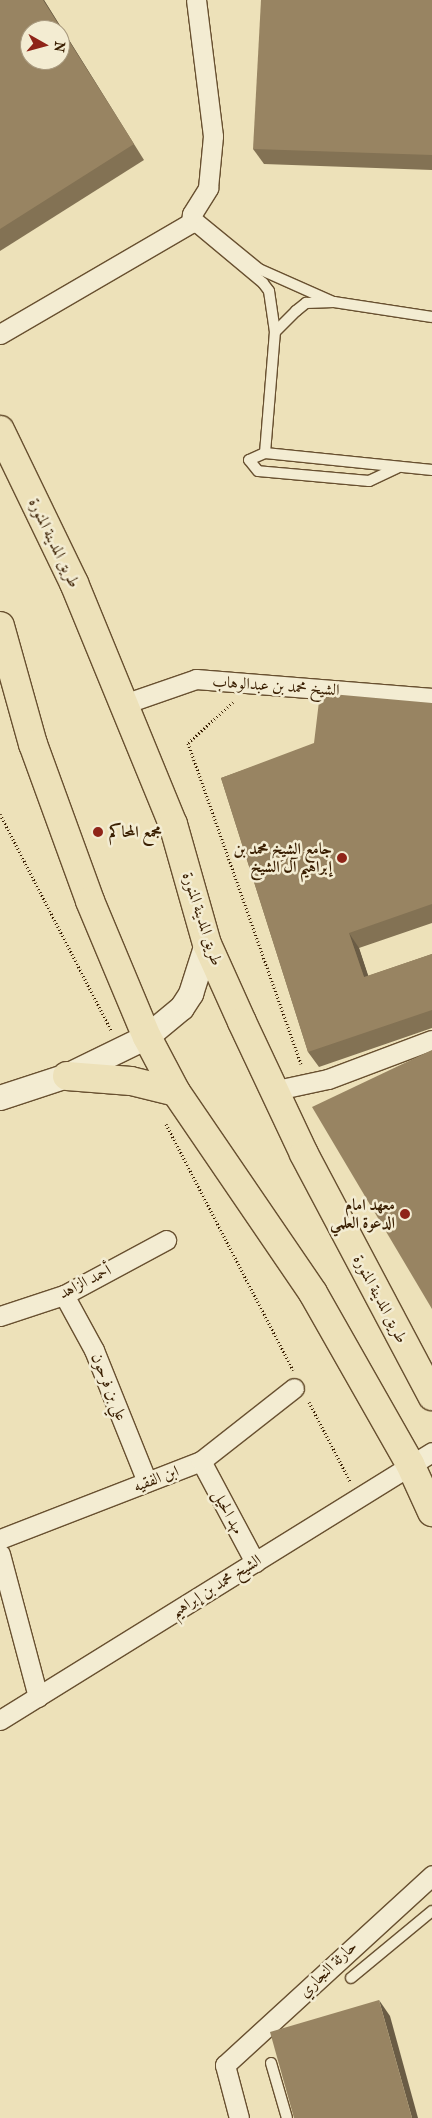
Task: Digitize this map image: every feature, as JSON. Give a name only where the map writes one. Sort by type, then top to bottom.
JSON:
[{"type":"main road","name":"طريق المدينة المنورة","points":[[0,430],[74,583],[124,704],[173,824],[207,944],[272,1091],[432,1396]]},
{"type":"main road","points":[[0,626],[33,744],[90,901],[147,1037],[176,1092],[313,1293],[421,1458],[432,1512]]},
{"type":"main road","points":[[67,1076],[131,1082],[176,1092]]},
{"type":"street","points":[[0,334],[191,218],[206,196],[211,173],[213,136],[196,0]]},
{"type":"street","name":"الشيخ محمد بن عبدالوهاب","points":[[124,704],[196,679],[432,698]]},
{"type":"street","points":[[0,1098],[67,1076],[147,1037],[182,1008],[191,994],[207,944]]},
{"type":"street","points":[[272,1091],[308,1084],[432,1040]]},
{"type":"street","name":"أحمد الزاهد","points":[[0,1314],[64,1295],[166,1240]]},
{"type":"street","name":"علي بن فرحون","points":[[64,1295],[94,1350],[147,1482]]},
{"type":"street","name":"ابن الفقيه","points":[[0,1539],[201,1461],[298,1386]]},
{"type":"street","name":"الشيخ محمد بن إبراهيم","points":[[0,1720],[360,1499],[421,1458]]},
{"type":"street","name":"مهد الحيل","points":[[201,1461],[255,1562]]},
{"type":"street","points":[[0,1554],[38,1696]]},
{"type":"street","name":"حارثة النجاري","points":[[239,2118],[225,2065],[432,1875]]},
{"type":"lane","points":[[191,218],[259,269],[334,302]]},
{"type":"lane","points":[[191,218],[263,282],[269,292],[275,332],[265,453]]},
{"type":"lane","points":[[275,332],[306,303],[334,302],[432,318]]},
{"type":"lane","points":[[397,468],[369,481],[258,472],[249,460],[265,453],[397,468],[432,470]]},
{"type":"lane","points":[[351,1978],[432,1911]]},
{"type":"lane","points":[[271,2063],[287,2118]]},
{"type":"path","points":[[252,684],[188,743],[308,1084]]},
{"type":"path","points":[[0,814],[102,1009]]},
{"type":"path","points":[[165,1123],[298,1386],[360,1499]]},
{"type":"building","points":[[0,0],[43,0],[56,20],[20,20],[20,70],[70,70],[70,43],[134,144],[0,229]]},
{"type":"building","points":[[261,0],[432,0],[432,155],[253,149]]},
{"type":"building","name":"جامع الشيخ محمد بن إبراهيم آل الشيخ","points":[[320,693],[432,703],[432,904],[349,933],[364,977],[432,954],[432,1010],[308,1052],[221,778],[314,743]]},
{"type":"building","name":"معهد امام الدعوة العلمي","points":[[432,1050],[432,1309],[312,1107]]},
{"type":"building","points":[[379,2000],[412,2118],[294,2118],[270,2032]]},
{"type":"place","name":"مجمع المحاكم","points":[[98,832]]},
{"type":"place","name":"جامع الشيخ محمد بن إبراهيم آل الشيخ","points":[[342,858]]},
{"type":"place","name":"معهد امام الدعوة العلمي","points":[[405,1214]]}]
